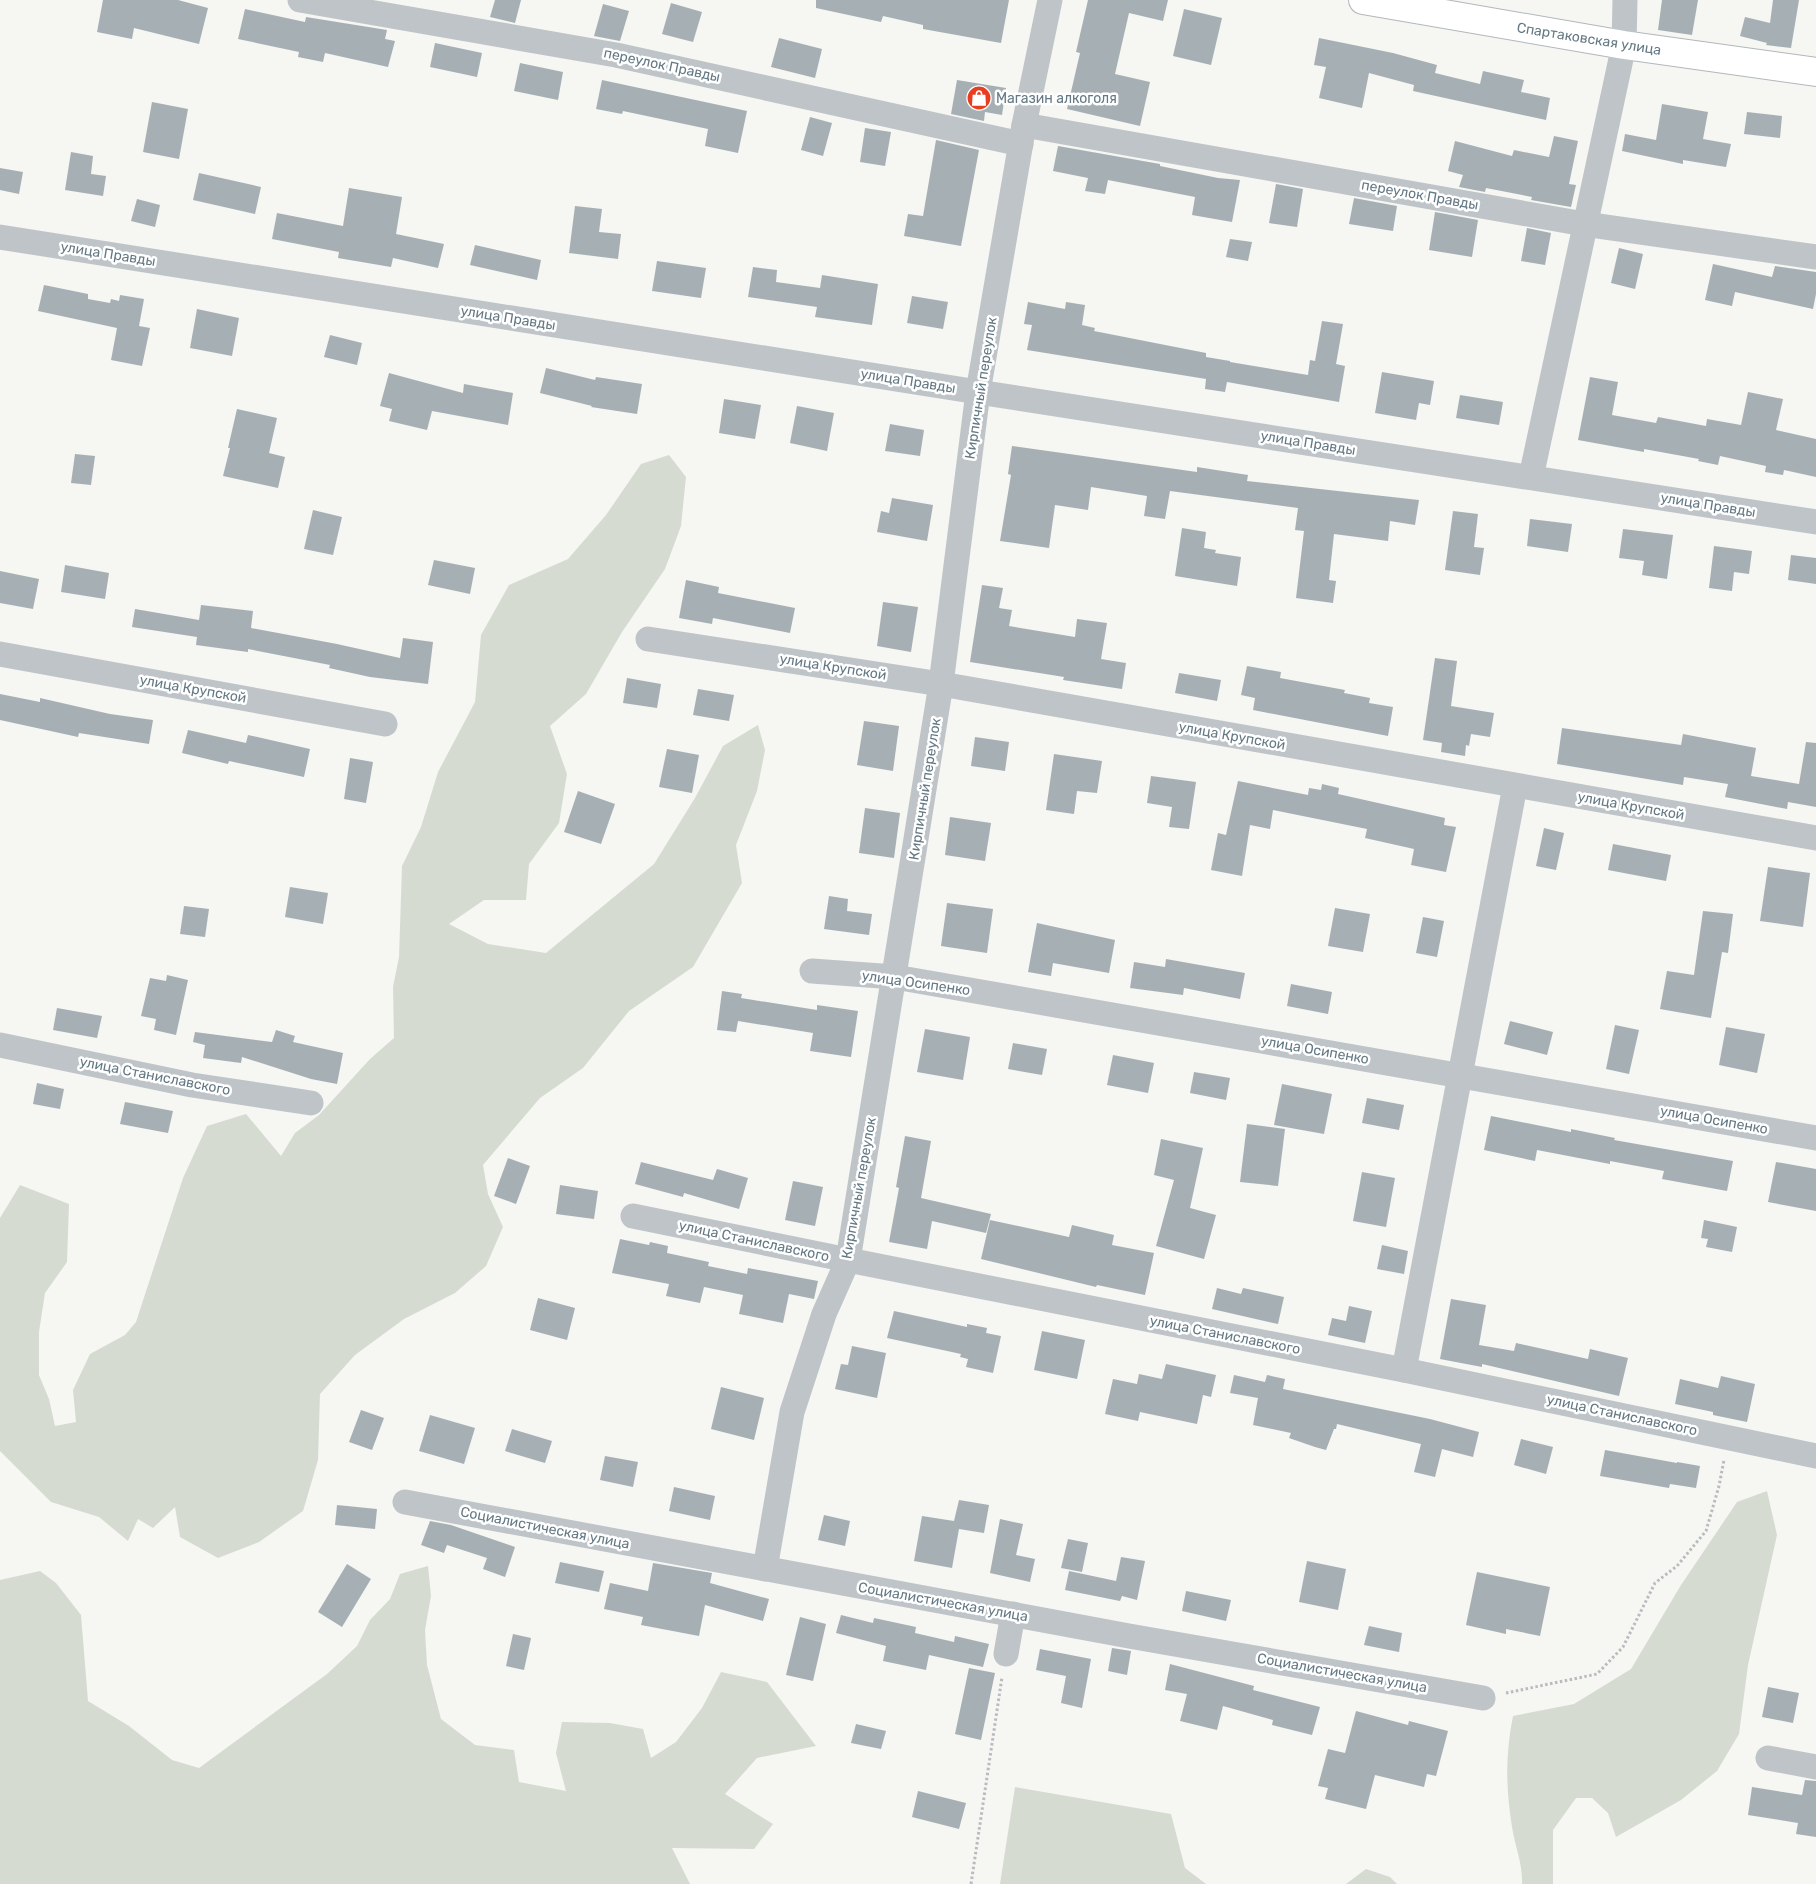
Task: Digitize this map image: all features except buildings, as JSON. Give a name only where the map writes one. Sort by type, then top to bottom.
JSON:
[{"type":"street","name":"переулок Правды","points":[[300,0],[616,55],[1023,134],[1584,224],[1816,257]]},
{"type":"street","name":"Кирпичный переулок","points":[[764,1569],[792,1412],[824,1314],[848,1260],[942,684],[978,392],[1023,134],[1050,0]]},
{"type":"street","name":"Спартаковская улица","points":[[1363,0],[1624,45],[1816,72]]},
{"type":"street","points":[[1531,477],[1624,45],[1625,0]]},
{"type":"street","name":"улица Правды","points":[[0,237],[1816,522]]},
{"type":"street","name":"улица Крупской","points":[[648,639],[942,684],[1816,838]]},
{"type":"street","name":"улица Крупской","points":[[0,654],[385,724]]},
{"type":"street","points":[[1404,1370],[1515,786]]},
{"type":"street","name":"улица Осипенко","points":[[812,971],[895,977],[1816,1138]]},
{"type":"street","name":"улица Станиславского","points":[[0,1045],[192,1085],[311,1103]]},
{"type":"street","name":"улица Станиславского","points":[[633,1216],[1404,1370],[1816,1456]]},
{"type":"street","name":"Социалистическая улица","points":[[405,1502],[764,1569],[1483,1698]]},
{"type":"street","points":[[1006,1654],[1013,1614]]},
{"type":"street","points":[[1768,1758],[1816,1767]]},
{"type":"path","points":[[1483,1698],[1597,1674],[1624,1647],[1655,1583],[1677,1566],[1706,1531],[1719,1486],[1728,1437]]},
{"type":"path","points":[[971,1884],[1006,1654]]},
{"type":"shaded area","points":[[669,455],[686,477],[681,526],[665,569],[622,632],[586,694],[550,726],[567,774],[559,823],[529,864],[526,900],[484,900],[449,924],[488,944],[546,953],[654,864],[695,798],[723,746],[758,725],[765,750],[757,791],[736,845],[742,883],[693,967],[629,1011],[583,1068],[540,1098],[483,1165],[488,1194],[503,1227],[486,1266],[455,1293],[404,1319],[355,1355],[320,1394],[318,1460],[303,1511],[259,1542],[218,1558],[180,1537],[175,1507],[153,1528],[138,1519],[128,1541],[99,1517],[51,1502],[0,1451],[0,1218],[20,1185],[69,1204],[67,1262],[45,1293],[39,1332],[39,1375],[49,1399],[55,1426],[76,1422],[73,1390],[90,1354],[125,1335],[136,1322],[183,1178],[207,1126],[246,1114],[281,1156],[295,1133],[319,1115],[370,1059],[394,1038],[393,987],[399,957],[402,866],[421,827],[438,772],[475,702],[481,635],[509,585],[568,559],[606,515],[641,464]]},
{"type":"shaded area","points":[[1767,1491],[1777,1535],[1748,1665],[1739,1734],[1717,1771],[1681,1800],[1616,1837],[1608,1813],[1592,1798],[1576,1798],[1553,1830],[1553,1884],[1522,1884],[1508,1799],[1508,1758],[1513,1716],[1574,1704],[1631,1669],[1681,1585],[1737,1502]]},
{"type":"shaded area","points":[[428,1566],[431,1596],[425,1630],[427,1665],[441,1719],[475,1745],[514,1750],[519,1782],[566,1791],[556,1753],[562,1722],[610,1723],[643,1729],[651,1758],[676,1742],[702,1708],[721,1672],[767,1682],[816,1746],[757,1758],[725,1794],[773,1824],[754,1849],[672,1848],[690,1884],[0,1884],[0,1580],[40,1571],[56,1583],[81,1615],[88,1701],[129,1726],[172,1760],[199,1768],[327,1674],[357,1646],[370,1620],[390,1599],[400,1574]]},
{"type":"shaded area","points":[[1015,1787],[1171,1814],[1185,1868],[1206,1884],[1000,1884]]},
{"type":"shaded area","points":[[1366,1869],[1390,1877],[1397,1884],[1346,1884]]},
{"type":"place","name":"Магазин алкоголя","points":[[979,98]]}]
